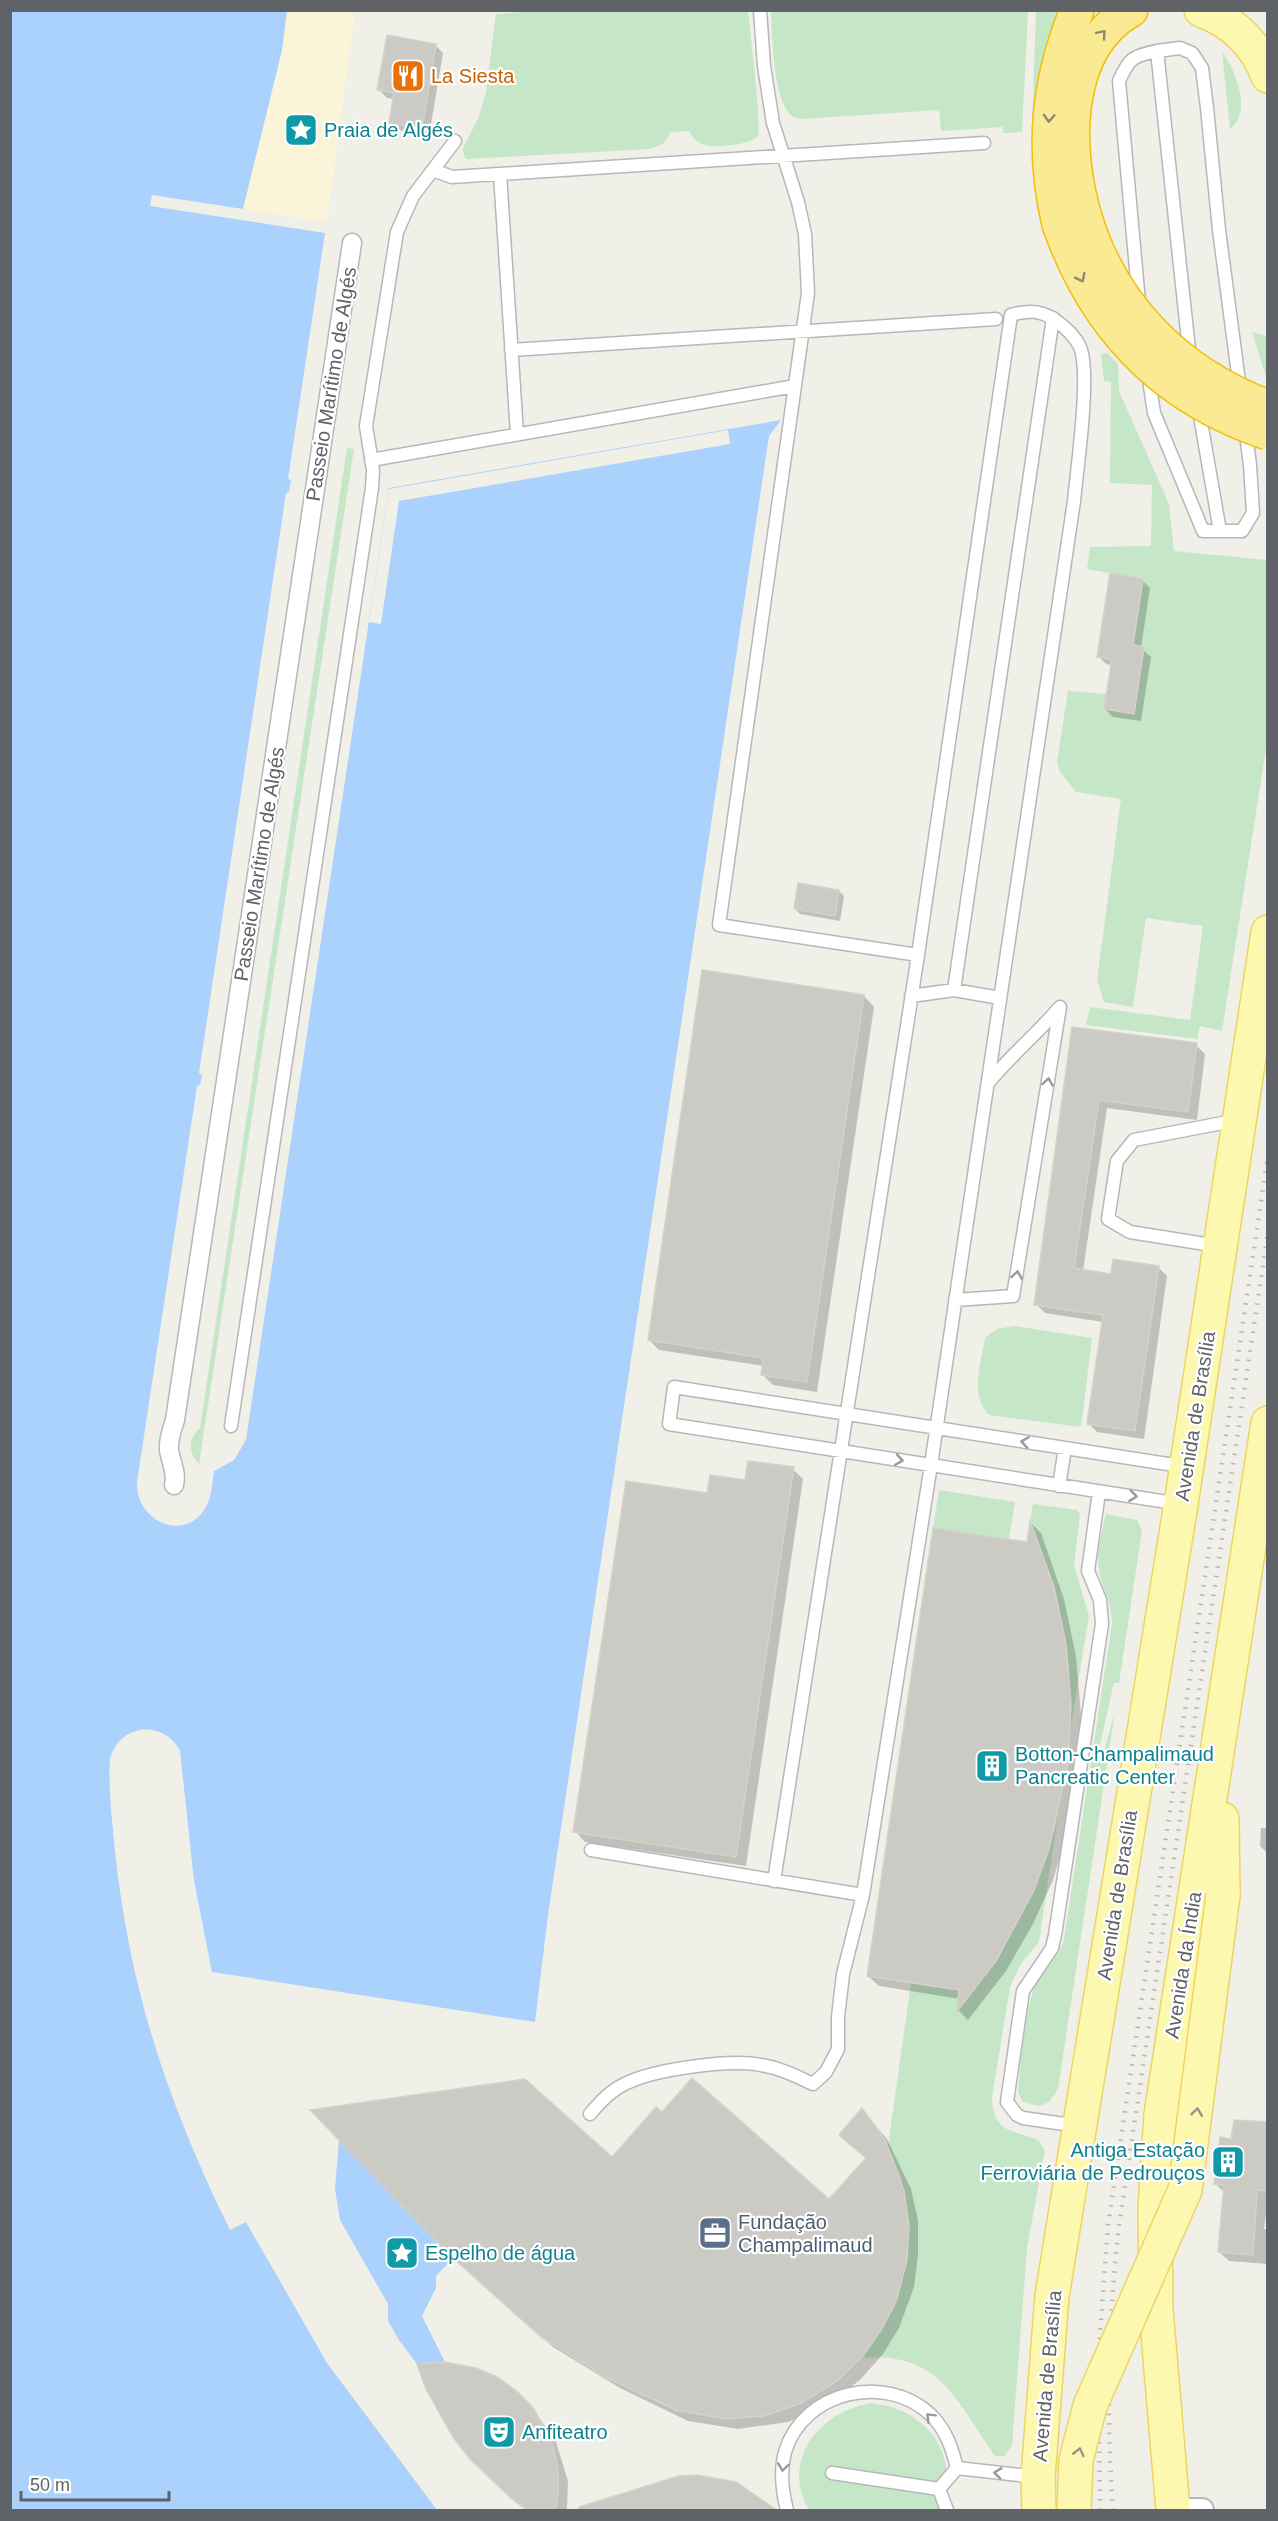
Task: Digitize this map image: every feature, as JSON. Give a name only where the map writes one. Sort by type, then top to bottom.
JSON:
[{"type":"highway","points":[[1077,10],[1059,61],[1050,107],[1050,174],[1072,221],[1127,304],[1153,335],[1178,358],[1208,379],[1252,390]]},
{"type":"highway","points":[[1131,10],[1121,16],[1098,38],[1089,52],[1079,85],[1074,118],[1072,221],[1089,293],[1133,350],[1191,398],[1234,420],[1268,433]]},
{"type":"main road","points":[[1201,10],[1222,21],[1250,42],[1262,60],[1268,76]]},
{"type":"main road","points":[[1241,10],[1259,41],[1268,70]]},
{"type":"main road","name":"Avenida de Brasília","points":[[1039,2511],[1038,2477],[1052,2296],[1182,1504],[1268,932]]},
{"type":"main road","name":"Avenida da Índia","points":[[1173,2511],[1157,2330],[1157,2173],[1170,2040],[1268,1423]]},
{"type":"main road","points":[[1074,2511],[1076,2460],[1090,2406],[1185,2190],[1223,1895],[1222,1722]]},
{"type":"street","name":"Passeio Marítimo de Algés","points":[[174,1485],[170,1436],[179,1394],[352,243]]},
{"type":"street","points":[[1191,2511],[1202,2511]]},
{"type":"lane","points":[[760,10],[768,94],[805,234],[808,293],[719,925],[918,955]]},
{"type":"lane","points":[[1180,48],[1192,53],[1202,68],[1252,390],[1253,513],[1242,531],[1203,531],[1154,413],[1143,340],[1119,81],[1127,62],[1137,55],[1157,51],[1180,48]]},
{"type":"lane","points":[[1157,51],[1190,358],[1220,531]]},
{"type":"lane","points":[[231,1426],[370,500],[373,478],[366,426],[397,232],[413,196],[455,141]]},
{"type":"lane","points":[[433,170],[452,177],[984,143]]},
{"type":"lane","points":[[500,174],[517,434]]},
{"type":"lane","points":[[590,2114],[605,2096],[628,2082],[654,2073],[736,2062],[791,2073],[813,2084],[826,2072],[838,2049],[838,2017],[843,1974],[863,1895],[937,1427],[1074,501],[1082,417],[1083,358],[1080,348],[1066,328],[1053,318],[1038,312],[1011,315],[918,955],[774,1881]]},
{"type":"lane","points":[[954,990],[1053,318]]},
{"type":"lane","points":[[512,350],[996,319]]},
{"type":"lane","points":[[1143,340],[1190,358],[1252,390]]},
{"type":"lane","points":[[372,460],[795,386]]},
{"type":"lane","points":[[911,996],[954,990],[1000,998]]},
{"type":"lane","points":[[955,1300],[1013,1296],[1060,1007],[1036,1034],[1010,1056],[988,1084]]},
{"type":"lane","points":[[1220,1246],[1130,1232],[1108,1219],[1111,1189],[1117,1161],[1134,1140],[1239,1120]]},
{"type":"lane","points":[[1182,1504],[669,1424],[670,1415],[674,1387],[1187,1467]]},
{"type":"lane","points":[[1059,1486],[1065,1448]]},
{"type":"lane","points":[[1080,2126],[1023,2118],[1010,2109],[1007,2102],[1023,1990],[1052,1948],[1059,1912],[1102,1624],[1100,1600],[1088,1571],[1099,1492]]},
{"type":"lane","points":[[591,1850],[863,1895]]},
{"type":"lane","points":[[787,2511],[781,2480],[786,2451],[800,2425],[821,2405],[848,2393],[878,2391],[906,2398],[931,2415],[949,2439],[957,2468]]},
{"type":"lane","points":[[957,2468],[1038,2477]]},
{"type":"lane","points":[[939,2489],[957,2468]]},
{"type":"lane","points":[[832,2473],[939,2489]]},
{"type":"lane","points":[[939,2489],[947,2511]]},
{"type":"green space","points":[[546,10],[748,11],[757,97],[758,136],[740,144],[715,146],[698,142],[689,131],[671,132],[664,143],[651,149],[466,159],[462,150],[478,119],[486,92],[496,14]]},
{"type":"green space","points":[[771,11],[1028,11],[1022,132],[1003,133],[1003,127],[941,131],[939,110],[803,119],[793,117],[781,98],[773,51]]},
{"type":"green space","points":[[1036,11],[1063,11],[1045,56],[1032,129]]},
{"type":"green space","points":[[1222,51],[1240,90],[1240,112],[1237,121],[1230,129]]},
{"type":"green space","points":[[1252,332],[1267,336],[1267,380]]},
{"type":"green space","points":[[1107,353],[1118,364],[1119,391],[1169,504],[1174,551],[1267,560],[1267,742],[1222,1031],[1200,1026],[1197,1039],[1086,1025],[1090,1007],[1190,1020],[1203,926],[1146,918],[1133,1007],[1104,1002],[1097,980],[1121,799],[1076,792],[1060,772],[1057,762],[1068,691],[1106,694],[1104,709],[1134,714],[1133,645],[1143,579],[1087,569],[1090,547],[1151,546],[1152,485],[1110,483],[1111,382],[1104,381],[1101,354]]},
{"type":"green space","points":[[347,448],[354,449],[199,1464],[195,1460],[191,1446],[193,1436],[200,1428]]},
{"type":"green space","points":[[1014,1326],[1092,1338],[1081,1427],[989,1415],[983,1407],[979,1398],[978,1378],[985,1338],[997,1329]]},
{"type":"green space","points":[[939,1490],[1015,1502],[1009,1539],[933,1528]]},
{"type":"green space","points":[[1033,1504],[1077,1510],[1080,1514],[1074,1565],[1089,1616],[1070,1731],[1069,1669],[1066,1644],[1054,1587],[1030,1521]]},
{"type":"green space","points":[[1106,1514],[1137,1520],[1142,1531],[1119,1683],[1114,1683],[1099,1749],[1104,1751],[1115,1711],[1058,2089],[1049,2102],[1040,2106],[1023,2102],[1018,2093],[1022,2054],[1031,1996],[1064,1939],[1112,1624],[1098,1563]]},
{"type":"green space","points":[[1057,1822],[1039,1942],[1020,1965],[1010,1987],[992,2097],[993,2109],[1000,2124],[1038,2140],[1045,2150],[1027,2248],[1012,2445],[1005,2456],[995,2456],[957,2399],[928,2372],[910,2363],[888,2358],[861,2358],[889,2317],[907,2260],[907,2208],[901,2177],[888,2146],[911,1983],[959,1990],[958,2010],[991,1965],[1017,1921],[1039,1875]]},
{"type":"green space","points":[[871,2403],[891,2407],[909,2415],[924,2425],[935,2438],[943,2454],[946,2471],[945,2490],[938,2510],[809,2510],[801,2491],[799,2473],[802,2456],[810,2441],[821,2427],[836,2416]]},
{"type":"sand","name":"Praia de Algés","points":[[287,11],[355,11],[327,222],[243,209],[282,50]]},
{"type":"water","points":[[11,11],[287,11],[282,50],[243,209],[152,195],[150,206],[325,233],[288,479],[291,480],[289,492],[286,493],[199,1073],[202,1075],[200,1085],[197,1086],[137,1482],[144,1508],[152,1517],[163,1523],[174,1526],[186,1524],[197,1518],[208,1503],[214,1471],[234,1460],[246,1440],[389,488],[781,420],[769,436],[548,1915],[535,2022],[212,1972],[194,1881],[180,1750],[163,1733],[142,1730],[122,1738],[110,1759],[110,1793],[121,1901],[141,1999],[170,2092],[208,2184],[230,2230],[246,2222],[327,2363],[437,2510],[11,2510]]},
{"type":"water","name":"Espelho de água","points":[[339,2140],[453,2258],[436,2276],[436,2288],[422,2316],[445,2362],[417,2364],[388,2321],[388,2304],[340,2220],[335,2189]]},
{"type":"pier","points":[[728,430],[730,444],[399,501],[381,624],[369,622],[389,489]]},
{"type":"building","points":[[387,35],[436,44],[422,129],[389,123],[394,93],[377,90]]},
{"type":"building","points":[[1110,573],[1143,579],[1133,645],[1144,647],[1134,714],[1104,709],[1112,659],[1097,657]]},
{"type":"building","points":[[798,883],[839,890],[835,916],[794,909]]},
{"type":"building","points":[[702,970],[864,995],[807,1382],[761,1375],[763,1358],[648,1340]]},
{"type":"building","points":[[1072,1027],[1197,1043],[1188,1112],[1099,1100],[1074,1268],[1111,1274],[1113,1259],[1159,1266],[1135,1431],[1087,1424],[1103,1315],[1034,1305]]},
{"type":"building","points":[[748,1461],[794,1467],[736,1857],[573,1832],[626,1481],[707,1493],[710,1475],[745,1480]]},
{"type":"building","name":"Botton-Champalimaud Pancreatic Center","points":[[1030,1521],[1054,1587],[1066,1644],[1071,1704],[1068,1762],[1049,1849],[1034,1890],[996,1961],[957,2011],[959,1990],[867,1976],[933,1528],[1027,1542]]},
{"type":"building","points":[[692,2078],[829,2199],[866,2158],[839,2135],[862,2108],[885,2140],[904,2191],[909,2226],[907,2260],[896,2302],[881,2330],[863,2356],[837,2381],[801,2403],[764,2416],[726,2419],[676,2410],[607,2378],[541,2337],[453,2258],[310,2110],[525,2079],[612,2157],[656,2107],[662,2112]]},
{"type":"building","points":[[1234,2120],[1268,2122],[1268,2191],[1257,2190],[1253,2255],[1218,2252],[1224,2185],[1214,2184],[1220,2137],[1231,2139]]},
{"type":"building","name":"Anfiteatro","points":[[445,2362],[476,2368],[499,2378],[519,2393],[534,2409],[553,2446],[558,2469],[558,2495],[555,2511],[528,2511],[470,2459],[453,2437],[426,2389],[417,2364]]},
{"type":"building","points":[[697,2475],[736,2482],[778,2511],[579,2511],[579,2507],[679,2476]]},
{"type":"railway","points":[[1100,2510],[1098,2363],[1108,2225],[1268,1155]]},
{"type":"railway","points":[[1113,2510],[1109,2439],[1109,2368],[1112,2297],[1119,2226],[1268,1232]]},
{"type":"place","name":"La Siesta","points":[[408,76]]},
{"type":"place","name":"Praia de Algés","points":[[301,130]]},
{"type":"place","name":"Botton-Champalimaud Pancreatic Center","points":[[992,1766]]},
{"type":"place","name":"Antiga Estação Ferroviária de Pedrouços","points":[[1228,2162]]},
{"type":"place","name":"Fundação Champalimaud","points":[[715,2233]]},
{"type":"place","name":"Espelho de água","points":[[402,2253]]},
{"type":"place","name":"Anfiteatro","points":[[499,2432]]}]
